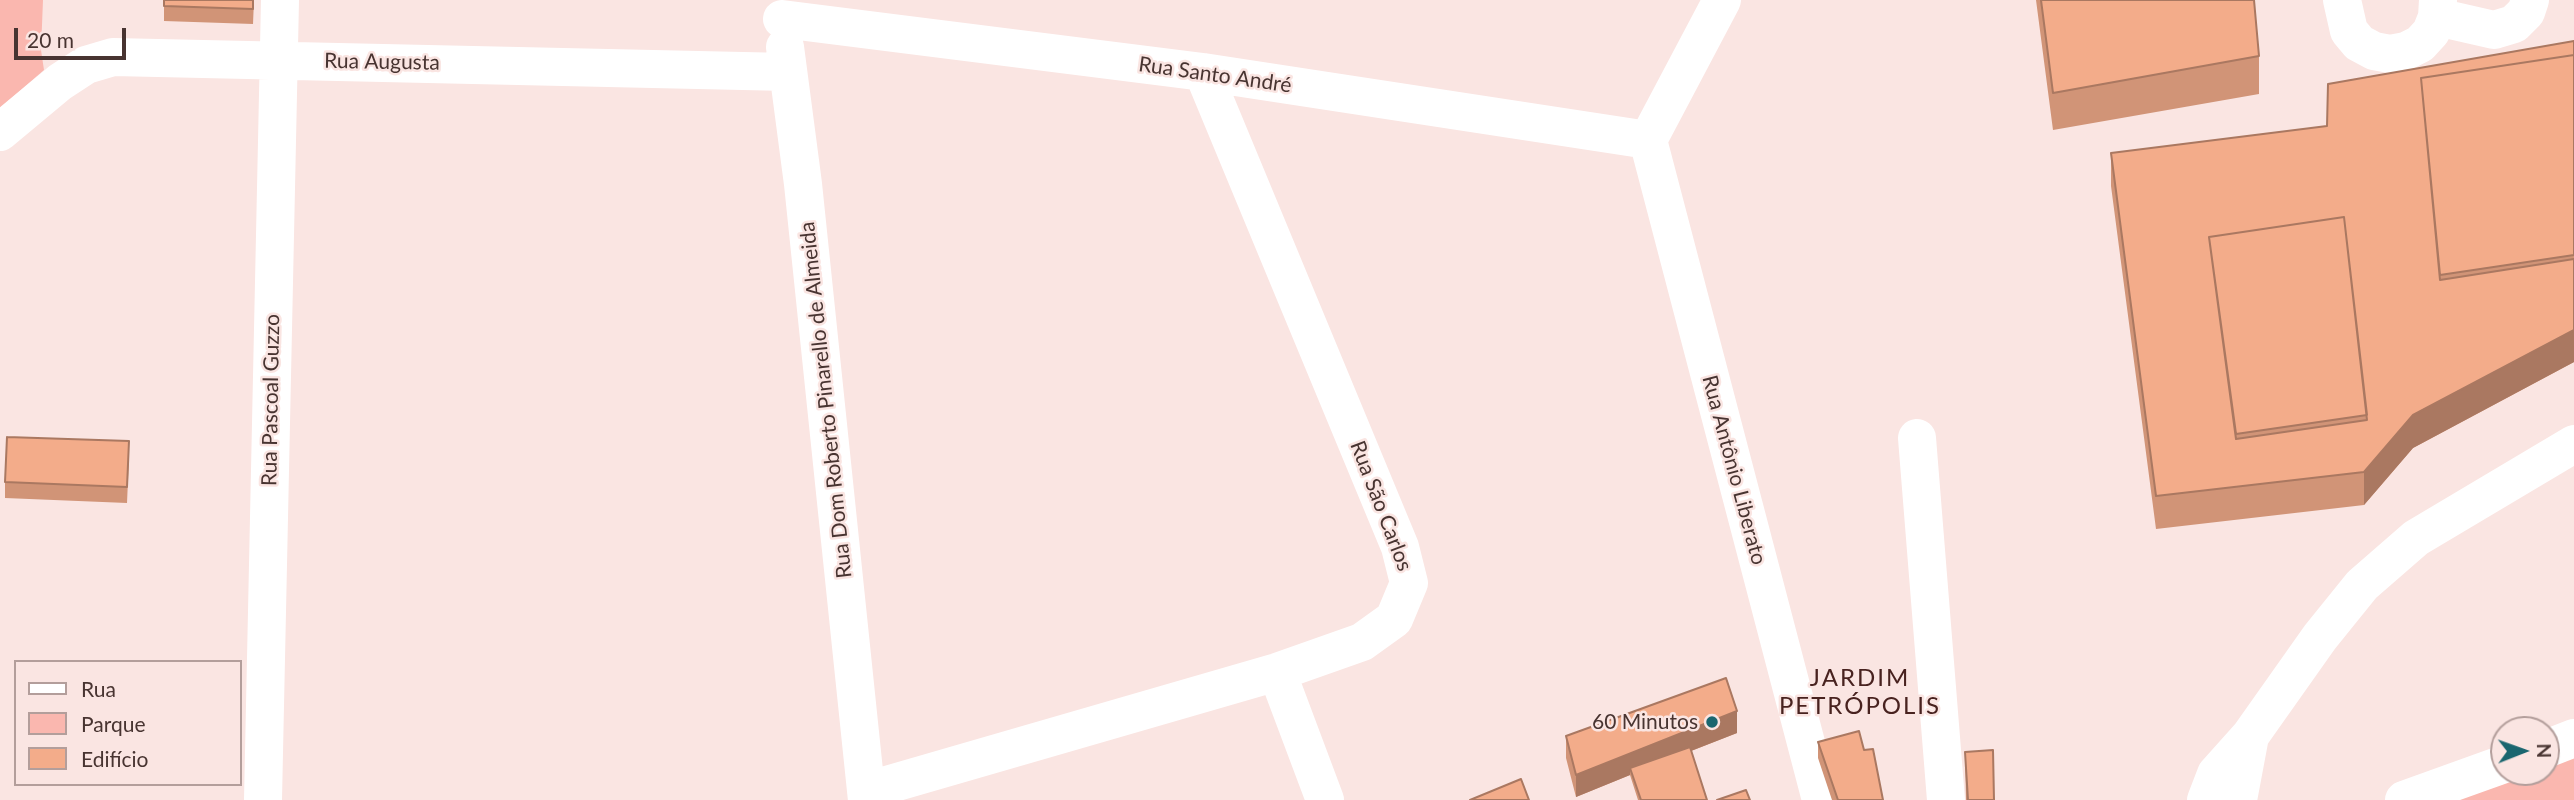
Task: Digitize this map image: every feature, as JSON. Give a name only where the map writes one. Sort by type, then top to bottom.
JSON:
[{"type":"street","name":"Rua Pascoal Guzzo","points":[[263,800],[280,0]]},
{"type":"street","points":[[1648,140],[1722,0]]},
{"type":"street","points":[[2342,0],[2348,31],[2359,43],[2374,51],[2390,54],[2413,48],[2431,32],[2438,8],[2494,30],[2514,24],[2526,12],[2530,0]]},
{"type":"street","name":"Rua Santo André","points":[[782,9],[1648,140]]},
{"type":"street","name":"Rua Dom Roberto Pinarello de Almeida","points":[[782,9],[867,796]]},
{"type":"street","name":"Rua Augusta","points":[[0,132],[60,82],[86,65],[113,57],[788,72]]},
{"type":"street","name":"Rua São Carlos","points":[[867,796],[1277,672],[1362,642],[1394,619],[1409,583],[1400,547],[1203,72]]},
{"type":"street","name":"Rua Antônio Liberato","points":[[1648,140],[1821,800]]},
{"type":"street","points":[[1917,438],[1946,800]]},
{"type":"street","points":[[2206,800],[2216,774],[2250,736],[2319,637],[2362,585],[2416,538],[2574,444]]},
{"type":"street","points":[[1277,672],[1325,800]]},
{"type":"street","points":[[2238,800],[2250,736]]},
{"type":"street","points":[[2404,800],[2490,769]]},
{"type":"green space","points":[[0,0],[43,0],[41,50],[44,70],[0,108]]},
{"type":"green space","points":[[2574,757],[2574,800],[2453,800],[2493,786],[2560,786],[2560,762]]},
{"type":"building","points":[[164,0],[253,0],[253,9],[164,6]]},
{"type":"building","points":[[2041,0],[2254,0],[2259,56],[2053,93]]},
{"type":"building","points":[[2574,41],[2574,55],[2421,78],[2440,280],[2574,259],[2574,330],[2413,415],[2364,472],[2156,496],[2111,153],[2327,126],[2328,84]],"holes":[[[2344,217],[2367,420],[2236,439],[2209,237]]]},
{"type":"building","points":[[2574,55],[2574,255],[2440,275],[2421,78]]},
{"type":"building","points":[[2344,217],[2367,415],[2236,434],[2209,237]]},
{"type":"building","points":[[7,437],[129,441],[127,487],[5,482]]},
{"type":"building","points":[[1726,678],[1737,711],[1576,775],[1566,736]]},
{"type":"building","points":[[1859,731],[1864,750],[1873,749],[1883,800],[1838,800],[1818,742]]},
{"type":"building","points":[[1690,747],[1707,800],[1641,800],[1630,768]]},
{"type":"building","points":[[1993,750],[1994,800],[1968,800],[1965,752]]},
{"type":"building","points":[[1521,779],[1529,800],[1470,800]]},
{"type":"building","points":[[1746,790],[1750,800],[1717,800]]},
{"type":"place","name":"60 Minutos","points":[[1712,722]]},
{"type":"district","name":"JARDIM PETRÓPOLIS","points":[[1860,692]]}]
